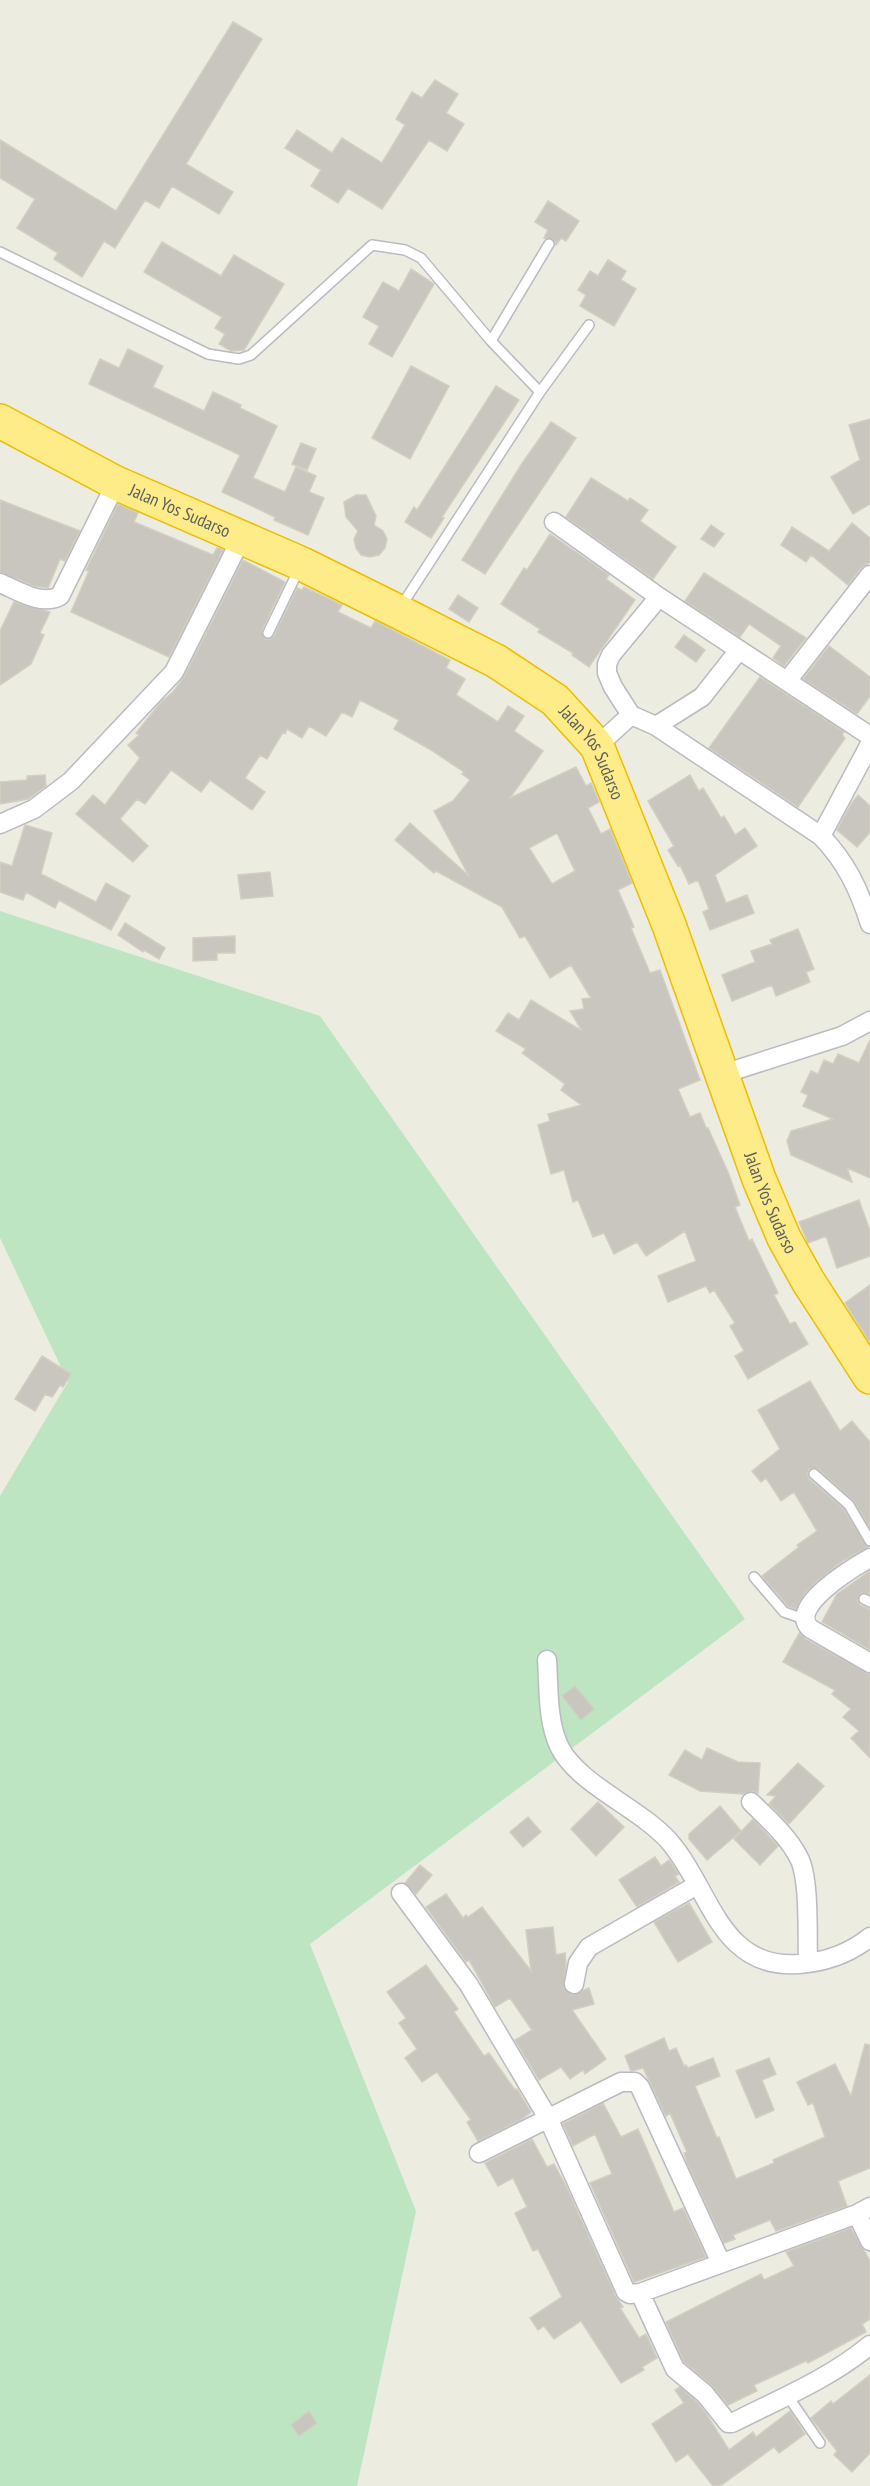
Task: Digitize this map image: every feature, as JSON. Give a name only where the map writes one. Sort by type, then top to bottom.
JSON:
[{"type":"highway","name":"Jalan Yos Sudarso","points":[[0,421],[117,483],[302,564],[496,661],[555,700],[597,746],[669,925],[759,1179],[784,1238],[808,1281],[870,1377]]},
{"type":"street","points":[[0,583],[39,600],[48,601],[60,596],[117,483]]},
{"type":"street","points":[[554,522],[659,597],[870,736]]},
{"type":"street","points":[[0,824],[34,809],[71,782],[174,672],[242,537]]},
{"type":"street","points":[[787,681],[870,575]]},
{"type":"street","points":[[659,597],[607,664],[607,673],[613,687],[631,715],[656,726],[821,836],[839,854],[852,876],[870,924]]},
{"type":"street","points":[[656,726],[702,697],[739,650]]},
{"type":"street","points":[[597,746],[631,715]]},
{"type":"street","points":[[821,836],[870,744]]},
{"type":"street","points":[[723,1074],[842,1036],[870,1021]]},
{"type":"street","points":[[870,1558],[841,1575],[808,1607],[804,1619],[812,1629],[870,1663]]},
{"type":"street","points":[[547,1660],[552,1719],[559,1746],[567,1758],[588,1778],[650,1822],[662,1834],[688,1867],[728,1934],[746,1952],[770,1963],[784,1965],[808,1963],[837,1957],[870,1937]]},
{"type":"street","points":[[751,1802],[783,1835],[800,1858],[804,1874],[808,1963]]},
{"type":"street","points":[[574,1984],[578,1963],[589,1947],[697,1885]]},
{"type":"street","points":[[401,1893],[469,1985],[548,2118],[626,2292],[634,2295],[640,2293],[863,2211],[870,2241]]},
{"type":"street","points":[[478,2153],[621,2082],[635,2082],[640,2087],[722,2263]]},
{"type":"street","points":[[640,2293],[675,2368],[705,2394],[724,2421],[732,2423],[840,2368],[870,2346]]},
{"type":"lane","points":[[491,341],[549,244]]},
{"type":"lane","points":[[0,252],[208,354],[239,359],[251,355],[372,245],[405,250],[421,258],[491,341],[540,392]]},
{"type":"lane","points":[[397,611],[540,392],[589,325]]},
{"type":"lane","points":[[268,633],[302,564]]},
{"type":"lane","points":[[814,1474],[849,1505],[870,1541]]},
{"type":"lane","points":[[754,1577],[784,1612],[804,1619]]},
{"type":"lane","points":[[787,2396],[820,2443]]},
{"type":"green space","points":[[0,911],[320,1016],[745,1619],[310,1944],[416,2211],[357,2486],[0,2486],[0,1496],[68,1382],[0,1238]]},
{"type":"building","points":[[233,22],[262,39],[186,164],[233,192],[219,214],[172,186],[159,208],[145,200],[115,248],[104,241],[82,277],[54,259],[58,253],[17,228],[35,199],[0,178],[0,140],[116,211]]},
{"type":"building","points":[[435,80],[458,94],[446,113],[464,124],[447,151],[429,140],[382,209],[348,188],[338,203],[311,186],[321,170],[285,148],[297,130],[332,153],[342,138],[382,163],[405,125],[396,119],[412,92],[422,98]]},
{"type":"building","points":[[548,201],[579,221],[566,241],[561,238],[556,245],[553,239],[544,238],[548,230],[535,222]]},
{"type":"building","points":[[162,242],[221,276],[234,255],[284,284],[244,350],[231,351],[219,344],[225,334],[215,328],[222,317],[144,272]]},
{"type":"building","points":[[608,260],[626,271],[621,280],[636,289],[614,326],[580,306],[586,295],[578,290],[590,271],[598,276]]},
{"type":"building","points":[[411,269],[434,284],[392,357],[369,344],[379,326],[363,317],[383,282],[399,291]]},
{"type":"building","points":[[128,349],[163,366],[153,387],[204,411],[213,392],[277,426],[253,478],[285,492],[296,467],[316,476],[309,492],[324,498],[308,535],[222,492],[240,455],[89,384],[100,359],[119,368]]},
{"type":"building","points":[[411,366],[449,386],[410,459],[372,438]]},
{"type":"building","points":[[496,386],[519,400],[442,517],[444,518],[431,538],[405,522],[414,507],[417,510]]},
{"type":"building","points":[[870,419],[870,504],[853,514],[831,477],[860,460],[849,425]]},
{"type":"building","points":[[551,422],[576,438],[485,574],[462,560],[521,465]]},
{"type":"building","points":[[301,443],[316,449],[307,470],[292,464]]},
{"type":"building","points":[[591,478],[628,501],[630,498],[648,510],[640,521],[676,547],[653,579],[566,517]]},
{"type":"building","points":[[356,495],[366,495],[376,516],[374,525],[383,531],[387,539],[385,548],[379,555],[370,557],[361,555],[356,548],[354,539],[358,531],[346,517],[344,502]]},
{"type":"building","points":[[0,500],[80,531],[65,561],[60,559],[48,588],[34,586],[0,572]]},
{"type":"building","points":[[118,504],[138,513],[134,522],[213,555],[217,548],[223,550],[169,657],[71,612],[89,571],[86,570]]},
{"type":"building","points":[[852,523],[870,538],[870,562],[861,568],[848,585],[811,555],[806,562],[781,545],[792,527],[829,551]]},
{"type":"building","points":[[711,525],[724,534],[714,547],[701,539]]},
{"type":"building","points":[[550,534],[609,575],[606,579],[635,600],[589,667],[572,655],[573,653],[538,632],[540,629],[501,604],[524,568],[527,570]]},
{"type":"building","points":[[243,560],[285,582],[262,630],[265,639],[269,640],[274,636],[297,588],[302,590],[304,587],[342,605],[338,612],[371,628],[375,621],[450,660],[446,668],[465,679],[456,695],[498,722],[508,706],[524,716],[514,731],[543,751],[510,798],[576,767],[586,786],[591,783],[599,802],[588,808],[601,834],[610,829],[632,883],[618,890],[634,927],[631,928],[650,973],[660,970],[700,1080],[678,1089],[690,1117],[700,1113],[708,1128],[740,1205],[735,1207],[749,1241],[752,1239],[778,1293],[774,1295],[790,1324],[795,1322],[808,1344],[748,1379],[735,1356],[744,1351],[730,1326],[735,1323],[714,1290],[710,1293],[706,1286],[668,1302],[658,1276],[696,1261],[685,1231],[646,1256],[637,1242],[614,1254],[604,1233],[593,1237],[578,1200],[573,1202],[564,1170],[551,1174],[538,1125],[550,1121],[548,1114],[581,1105],[561,1090],[565,1084],[522,1053],[526,1049],[496,1031],[508,1013],[519,1020],[531,1000],[582,1031],[570,1011],[584,1009],[582,999],[591,998],[571,965],[550,978],[525,936],[520,938],[502,907],[436,871],[434,873],[395,840],[410,823],[469,876],[434,811],[453,801],[470,780],[462,774],[464,772],[394,729],[399,720],[360,700],[352,717],[342,712],[326,736],[309,726],[302,738],[287,729],[267,759],[260,755],[245,778],[265,792],[252,810],[210,780],[201,792],[171,770],[145,804],[137,799],[120,819],[148,846],[133,862],[76,814],[93,795],[105,805],[140,758],[128,745],[139,735],[136,733],[184,677]],"holes":[[[557,833],[575,871],[552,884],[529,848]]]},
{"type":"building","points":[[704,573],[806,638],[784,666],[773,658],[781,646],[749,624],[740,637],[685,601]]},
{"type":"building","points":[[458,595],[478,608],[469,622],[449,609]]},
{"type":"building","points":[[14,602],[50,612],[40,633],[44,635],[31,664],[0,685],[0,631]]},
{"type":"building","points":[[684,635],[705,650],[696,662],[675,647]]},
{"type":"building","points":[[829,646],[870,677],[870,696],[857,714],[803,679]]},
{"type":"building","points":[[760,677],[844,732],[842,735],[845,738],[798,807],[709,748]]},
{"type":"building","points":[[45,775],[46,786],[28,799],[0,804],[0,782],[27,780],[27,776]]},
{"type":"building","points":[[690,775],[699,791],[703,788],[721,818],[724,816],[735,835],[745,828],[757,846],[715,875],[726,903],[747,895],[754,913],[710,930],[703,912],[709,909],[698,880],[689,884],[680,865],[678,866],[668,850],[674,846],[648,801]]},
{"type":"building","points":[[858,795],[870,806],[870,832],[857,847],[837,830]]},
{"type":"building","points":[[25,825],[52,833],[41,874],[96,902],[106,883],[130,896],[111,930],[59,900],[55,908],[26,892],[23,900],[0,892],[0,862],[12,866]]},
{"type":"building","points":[[270,872],[273,896],[241,899],[238,875]]},
{"type":"building","points":[[125,923],[165,948],[159,959],[144,950],[143,952],[118,935]]},
{"type":"building","points":[[798,929],[814,969],[806,972],[810,982],[776,996],[772,985],[732,1001],[722,975],[755,962],[751,951],[772,944],[770,940]]},
{"type":"building","points":[[235,936],[235,953],[217,953],[217,960],[193,961],[193,938]]},
{"type":"building","points":[[870,1040],[870,1178],[847,1168],[852,1182],[791,1155],[787,1141],[791,1131],[833,1119],[803,1106],[808,1095],[801,1092],[811,1071],[818,1074],[824,1060],[833,1064],[838,1054],[859,1063]]},
{"type":"building","points":[[859,1200],[870,1231],[870,1256],[837,1268],[826,1236],[808,1243],[799,1222]]},
{"type":"building","points":[[870,1285],[870,1342],[845,1303]]},
{"type":"building","points":[[42,1356],[71,1374],[63,1387],[60,1385],[52,1397],[45,1394],[35,1411],[15,1399]]},
{"type":"building","points":[[810,1381],[840,1431],[852,1421],[870,1442],[870,1528],[853,1500],[818,1469],[809,1469],[807,1473],[809,1479],[844,1509],[868,1547],[844,1560],[818,1580],[805,1593],[796,1609],[788,1606],[762,1576],[799,1547],[797,1545],[817,1531],[794,1492],[781,1501],[766,1478],[761,1482],[752,1471],[780,1449],[758,1410]]},
{"type":"building","points":[[870,1571],[870,1594],[861,1593],[857,1599],[860,1605],[870,1609],[870,1650],[822,1622],[837,1594]]},
{"type":"building","points":[[800,1632],[805,1639],[870,1674],[870,1758],[851,1738],[859,1731],[843,1717],[851,1709],[832,1694],[835,1690],[783,1662]]},
{"type":"building","points":[[575,1686],[594,1709],[581,1720],[562,1696]]},
{"type":"building","points":[[707,1748],[738,1762],[760,1763],[758,1793],[753,1791],[743,1794],[700,1791],[669,1775],[685,1750],[702,1760]]},
{"type":"building","points":[[798,1763],[824,1786],[789,1824],[769,1804],[776,1796],[767,1795]]},
{"type":"building","points":[[598,1802],[624,1827],[596,1856],[571,1829]]},
{"type":"building","points":[[720,1806],[741,1831],[707,1860],[689,1839],[689,1834]]},
{"type":"building","points":[[528,1817],[541,1832],[523,1847],[510,1832]]},
{"type":"building","points":[[753,1819],[778,1846],[760,1865],[734,1839]]},
{"type":"building","points":[[655,1857],[661,1866],[669,1860],[679,1874],[675,1876],[679,1882],[637,1907],[619,1880]]},
{"type":"building","points":[[420,1865],[432,1875],[416,1894],[405,1883]]},
{"type":"building","points":[[446,1894],[463,1918],[482,1907],[531,1971],[526,1930],[553,1927],[556,1955],[565,1953],[564,1988],[572,1995],[589,1988],[594,2004],[572,2010],[606,2059],[585,2074],[583,2070],[570,2079],[561,2067],[539,2080],[515,2040],[532,2030],[510,1998],[495,2007],[469,1960],[466,1962],[426,1907]]},
{"type":"building","points":[[689,1903],[712,1942],[678,1962],[654,1922]]},
{"type":"building","points":[[426,1965],[458,2009],[454,2012],[484,2056],[489,2053],[515,2090],[517,2089],[531,2112],[522,2119],[478,2141],[467,2122],[471,2120],[437,2072],[422,2082],[405,2058],[417,2049],[399,2023],[406,2018],[387,1992]]},
{"type":"building","points":[[664,2038],[669,2051],[676,2048],[684,2066],[688,2068],[713,2058],[720,2076],[695,2086],[736,2179],[825,2137],[813,2103],[808,2105],[797,2082],[835,2064],[851,2096],[865,2044],[870,2045],[870,2168],[838,2181],[847,2206],[776,2231],[770,2220],[733,2235],[735,2239],[724,2243],[687,2163],[684,2153],[687,2152],[670,2113],[666,2116],[643,2068],[631,2071],[625,2056]]},
{"type":"building","points":[[769,2058],[776,2074],[762,2080],[774,2110],[756,2118],[736,2071]]},
{"type":"building","points":[[603,2103],[621,2137],[638,2129],[674,2212],[683,2208],[706,2257],[634,2282],[590,2183],[612,2174],[595,2134],[573,2146],[563,2124]]},
{"type":"building","points":[[532,2139],[547,2167],[554,2164],[567,2188],[616,2297],[623,2307],[620,2308],[639,2338],[646,2334],[657,2358],[642,2367],[644,2370],[621,2383],[581,2321],[554,2339],[544,2326],[538,2330],[530,2318],[562,2297],[538,2249],[533,2251],[515,2213],[527,2207],[513,2178],[498,2186],[485,2163]]},
{"type":"building","points":[[851,2228],[870,2261],[870,2319],[862,2324],[866,2332],[808,2363],[806,2361],[754,2385],[757,2391],[728,2405],[712,2386],[684,2362],[666,2322],[761,2274],[764,2280],[794,2266],[786,2252]]},
{"type":"building","points":[[870,2375],[870,2453],[852,2472],[834,2455],[837,2451],[811,2418],[831,2401],[833,2404]]},
{"type":"building","points":[[680,2387],[697,2402],[729,2450],[753,2432],[756,2437],[790,2411],[805,2434],[779,2453],[774,2447],[720,2486],[713,2486],[688,2454],[676,2462],[652,2424],[684,2403],[675,2390]]},
{"type":"building","points":[[309,2411],[317,2423],[299,2436],[291,2425]]}]
